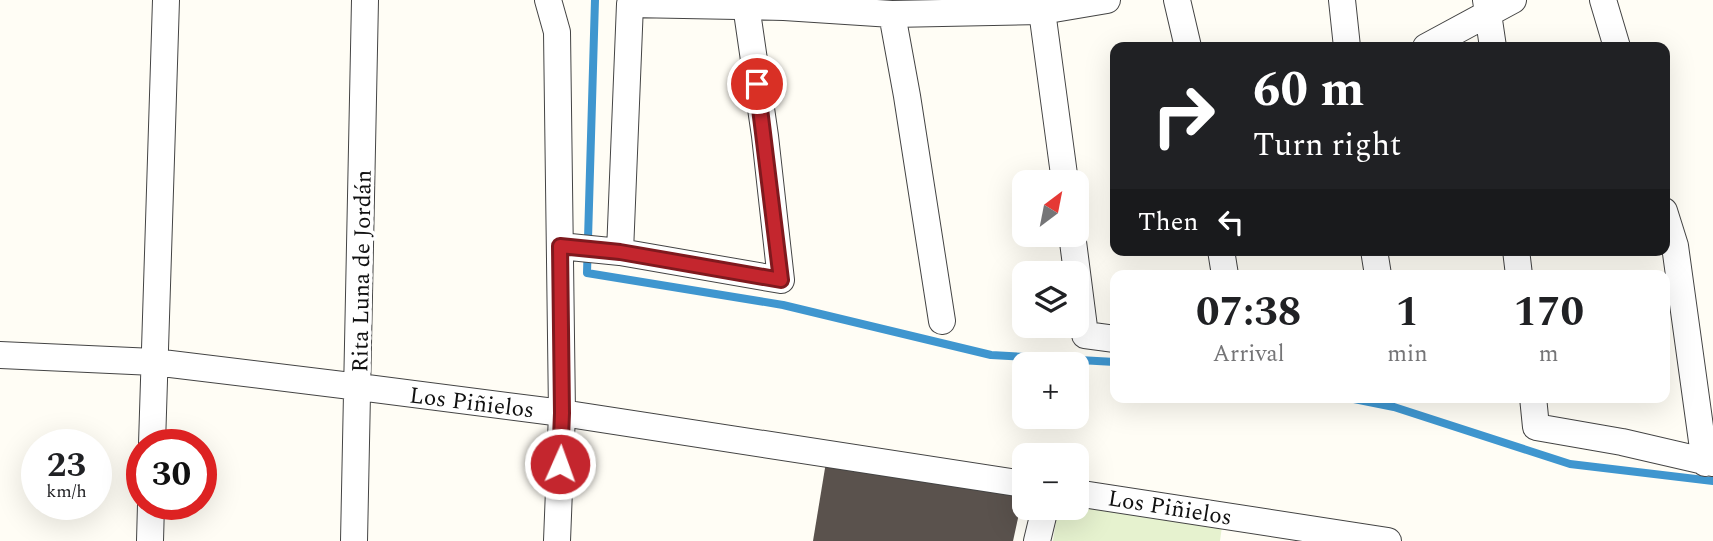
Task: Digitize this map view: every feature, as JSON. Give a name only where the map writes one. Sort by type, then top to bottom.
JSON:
[{"type":"street","points":[[152,429],[166,0]]},
{"type":"street","name":"Rita Luna de Jordán","points":[[355,541],[365,0]]},
{"type":"street","points":[[548,0],[556,32],[560,246],[562,413],[557,541]]},
{"type":"street","points":[[620,252],[630,2],[746,5],[785,3],[892,14],[955,6],[1042,11],[1107,0]]},
{"type":"street","points":[[1177,0],[1187,42]]},
{"type":"street","points":[[1342,0],[1346,42]]},
{"type":"street","points":[[1434,42],[1488,6],[1513,0]]},
{"type":"street","points":[[1603,0],[1616,42]]},
{"type":"street","points":[[560,246],[620,252],[781,280],[765,136],[746,5]]},
{"type":"street","points":[[1488,6],[1492,42]]},
{"type":"street","points":[[1042,11],[1063,170]]},
{"type":"street","points":[[892,14],[942,321]]},
{"type":"street","points":[[1534,403],[1536,427],[1622,442],[1709,463],[1675,246],[1670,230]]},
{"type":"street","points":[[1074,247],[1085,335],[1110,338]]},
{"type":"street","name":"Los Piñielos","points":[[0,355],[154,362],[359,387],[562,413],[1012,482]]},
{"type":"street","name":"Los Piñielos","points":[[1089,495],[1359,539],[1388,541]]},
{"type":"street","points":[[150,541],[151,520]]},
{"type":"street","points":[[1037,541],[1042,520]]},
{"type":"green space","points":[[1089,499],[1223,519],[1220,541],[1053,541],[1056,520],[1089,520]]},
{"type":"building","points":[[826,462],[1012,489],[1012,520],[1018,520],[1013,541],[813,541]]},
{"type":"waterway","points":[[595,0],[587,273],[783,305],[991,355],[1110,362]]},
{"type":"waterway","points":[[1374,403],[1394,407],[1570,464],[1713,481]]},
{"type":"route","points":[[560,464],[560,246],[620,252],[781,280],[757,84]]}]
